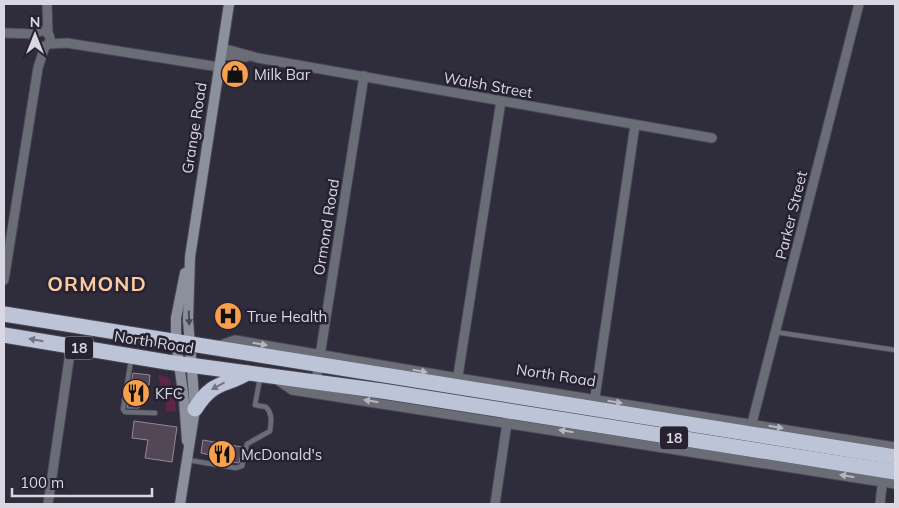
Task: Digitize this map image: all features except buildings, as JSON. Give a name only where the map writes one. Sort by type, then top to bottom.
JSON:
[{"type":"highway","name":"North Road","points":[[4,314],[213,348],[319,360],[457,383],[510,396],[594,404],[750,428],[895,457]]},
{"type":"highway","points":[[124,333],[126,355]]},
{"type":"highway","name":"North Road","points":[[4,335],[126,355],[316,382],[508,417],[746,449],[887,475]]},
{"type":"highway","points":[[195,409],[202,397],[216,386],[260,374]]},
{"type":"main road","name":"Grange Road","points":[[186,364],[183,343],[176,318],[190,257],[229,4]]},
{"type":"main road","name":"Grange Road","points":[[183,343],[188,320],[190,257]]},
{"type":"main road","points":[[183,343],[195,409],[193,427],[187,447]]},
{"type":"main road","points":[[180,504],[187,447],[184,420],[186,364]]},
{"type":"street","name":"Parker Street","points":[[746,449],[859,4]]},
{"type":"street","points":[[4,280],[7,238],[38,68],[47,6]]},
{"type":"street","points":[[4,33],[219,67]]},
{"type":"street","name":"Walsh Street","points":[[222,52],[712,138]]},
{"type":"street","name":"Ormond Road","points":[[316,382],[364,76]]},
{"type":"street","points":[[457,383],[501,101]]},
{"type":"street","points":[[594,404],[636,125]]},
{"type":"street","points":[[48,504],[72,346]]},
{"type":"street","name":"North Road","points":[[260,374],[292,390],[508,417],[887,475],[895,484]]},
{"type":"street","name":"North Road","points":[[457,383],[594,404]]},
{"type":"street","points":[[495,504],[510,396]]},
{"type":"street","name":"North Road","points":[[750,428],[895,447]]},
{"type":"street","points":[[880,504],[887,475]]},
{"type":"lane","points":[[775,332],[895,350]]},
{"type":"lane","points":[[126,355],[123,409],[125,412],[155,413]]},
{"type":"lane","points":[[186,460],[236,468],[242,466],[248,444],[270,431],[271,418],[269,411],[266,407],[254,406],[260,374]]},
{"type":"shaded area","points":[[158,375],[168,377],[170,381],[176,412],[165,411],[169,388],[161,387]]},
{"type":"place","name":"Milk Bar","points":[[235,74]]},
{"type":"place","name":"True Health","points":[[228,316]]},
{"type":"place","name":"KFC","points":[[136,393]]},
{"type":"place","name":"McDonald's","points":[[222,454]]},
{"type":"district","name":"ORMOND","points":[[97,283]]}]
